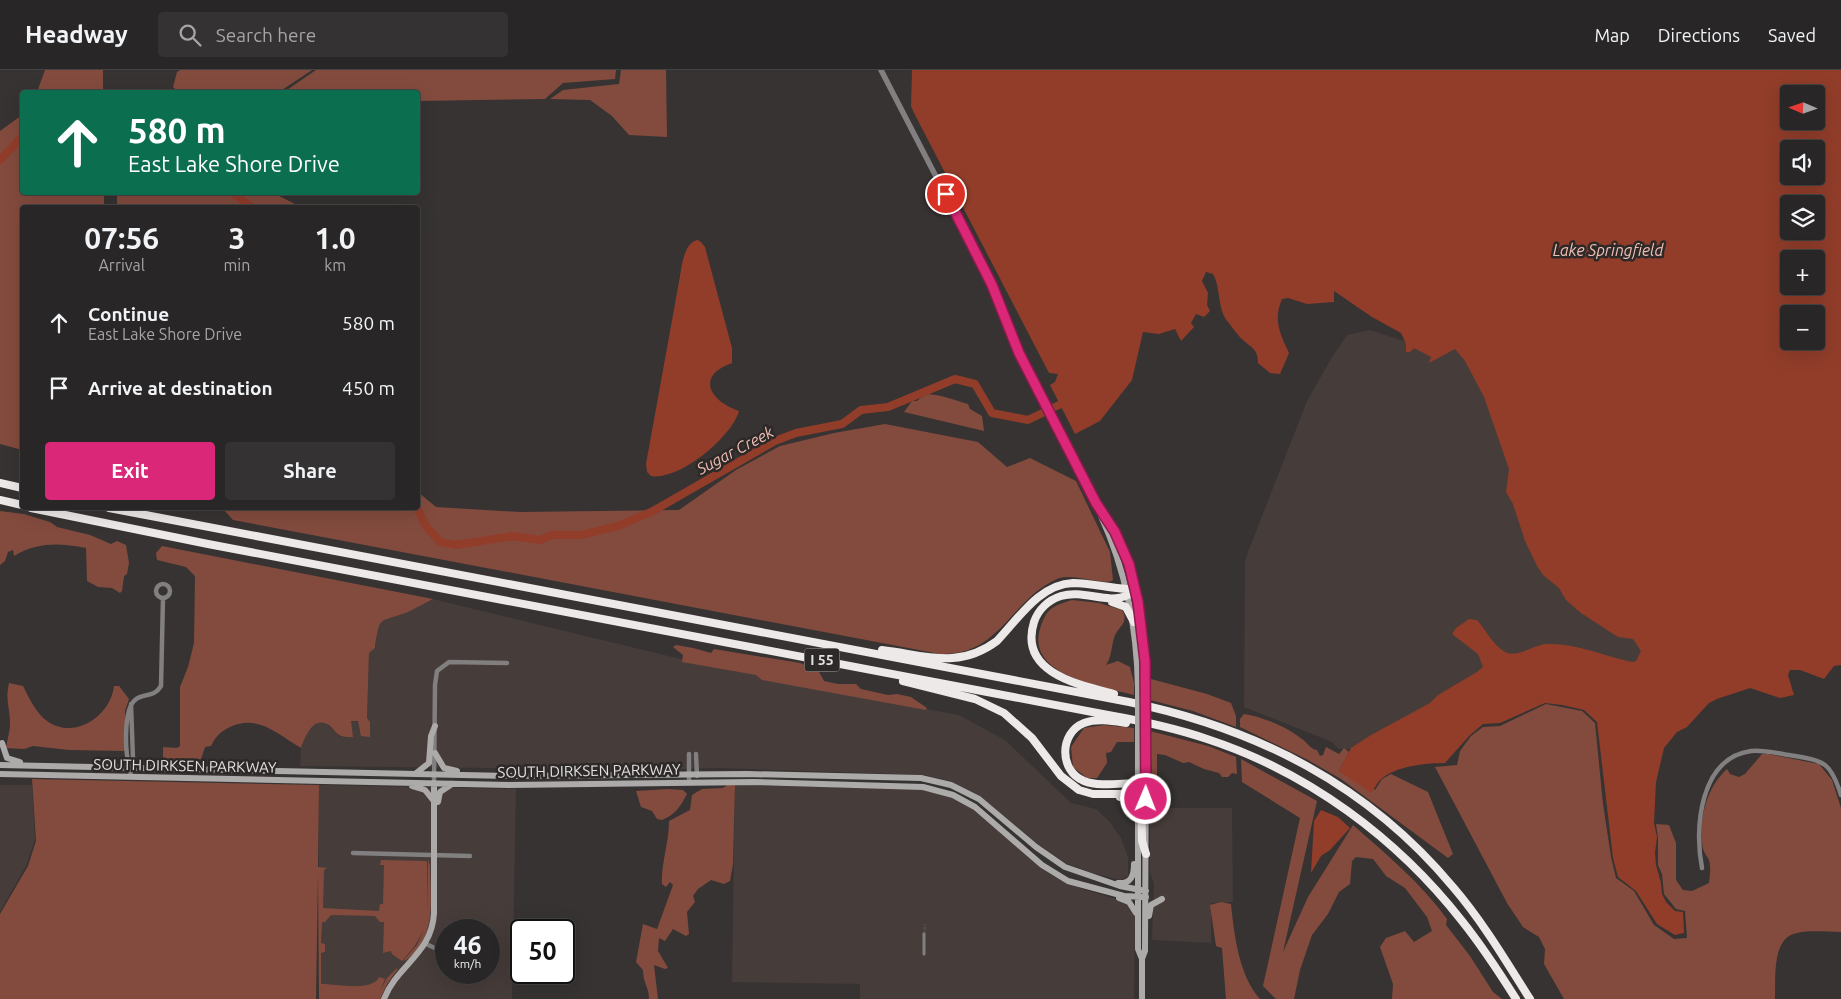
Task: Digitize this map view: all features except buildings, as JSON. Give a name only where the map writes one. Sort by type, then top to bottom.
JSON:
[{"type":"highway","points":[[0,483],[20,488]]},
{"type":"highway","points":[[0,500],[20,505]]},
{"type":"highway","name":"I 55","points":[[42,510],[200,543],[1143,722],[1208,739],[1294,778],[1331,800],[1385,840],[1422,875],[1462,921],[1487,954],[1516,999]]},
{"type":"highway","name":"I 55","points":[[120,510],[1129,702],[1186,715],[1219,726],[1276,749],[1318,772],[1350,792],[1381,816],[1421,852],[1453,886],[1480,922],[1530,999]]},
{"type":"highway","points":[[819,643],[896,652],[940,660],[956,659],[989,647],[1042,594],[1056,586],[1080,583],[1130,592]]},
{"type":"highway","points":[[1130,592],[1114,600],[1079,594],[1068,594],[1056,598],[1044,606],[1036,619],[1032,629],[1033,647],[1044,666],[1056,675],[1122,697],[1169,707],[1186,715]]},
{"type":"highway","points":[[1079,594],[1124,605],[1129,610],[1134,622]]},
{"type":"highway","points":[[846,665],[953,692],[995,708],[1025,730],[1071,788],[1082,794],[1128,798],[1138,811]]},
{"type":"highway","points":[[1139,787],[1092,783],[1075,776],[1068,764],[1065,752],[1072,732],[1088,722],[1109,721],[1129,723],[1193,738],[1208,739]]},
{"type":"highway","points":[[1061,776],[1075,788],[1087,793],[1124,794],[1139,787],[1146,776]]},
{"type":"highway","points":[[1139,787],[1142,841],[1146,854]]},
{"type":"main road","points":[[1069,450],[1096,503],[1116,551],[1142,626],[1146,691],[1145,951]]},
{"type":"main road","points":[[1130,592],[1134,622],[1138,689],[1138,949],[1142,959]]},
{"type":"main road","points":[[415,774],[429,763],[430,736],[435,726]]},
{"type":"main road","points":[[2,743],[5,755],[11,761],[69,764],[83,767]]},
{"type":"main road","points":[[435,753],[443,767],[447,770],[473,772],[485,776]]},
{"type":"main road","name":"SOUTH DIRKSEN PARKWAY","points":[[0,765],[485,776],[697,773],[898,777],[938,781],[960,789],[979,799],[1059,864],[1080,873],[1146,894]]},
{"type":"main road","name":"SOUTH DIRKSEN PARKWAY","points":[[0,774],[453,784],[556,785],[697,782],[923,787],[946,792],[965,801],[1054,874],[1077,884],[1124,896],[1138,893]]},
{"type":"main road","points":[[378,782],[393,786],[421,788],[428,793],[434,802]]},
{"type":"main road","points":[[384,999],[394,980],[426,944],[434,920],[434,783]]},
{"type":"main road","points":[[434,823],[438,813],[439,794],[445,787],[453,784]]},
{"type":"main road","points":[[984,823],[998,827]]},
{"type":"main road","points":[[1115,883],[1127,882],[1133,875],[1134,838],[1138,828]]},
{"type":"main road","points":[[1077,884],[1129,902],[1138,917]]},
{"type":"main road","points":[[1142,999],[1142,959],[1149,946],[1150,910],[1152,905],[1162,899]]},
{"type":"street","points":[[881,70],[992,285],[1019,353],[1069,450]]},
{"type":"street","points":[[130,777],[130,768],[127,760],[128,713],[131,704],[136,699],[154,694],[161,686],[162,598]]},
{"type":"street","points":[[434,783],[436,674],[442,666],[455,661],[507,663]]},
{"type":"street","points":[[1702,868],[1700,820],[1707,790],[1722,766],[1735,757],[1752,751],[1766,751],[1815,760],[1832,771],[1841,795]]},
{"type":"street","points":[[689,754],[689,782]]},
{"type":"street","points":[[696,754],[697,782]]},
{"type":"street","points":[[196,770],[196,778]]},
{"type":"street","points":[[334,781],[335,772]]},
{"type":"street","points":[[353,853],[470,856]]},
{"type":"street","points":[[924,934],[924,954]]},
{"type":"street","points":[[426,944],[435,948]]},
{"type":"shaded area","points":[[45,70],[103,70],[103,90],[38,90]]},
{"type":"shaded area","points":[[180,70],[312,70],[282,90],[176,90],[173,87],[177,72]]},
{"type":"shaded area","points":[[316,70],[616,70],[615,79],[563,83],[545,99],[420,101],[420,90],[287,90]]},
{"type":"shaded area","points":[[621,70],[666,70],[667,137],[629,135],[612,116],[590,100],[550,99],[563,90],[619,84]]},
{"type":"shaded area","points":[[20,116],[20,195],[104,195],[104,205],[20,205],[20,449],[0,444],[0,131]]},
{"type":"shaded area","points":[[117,195],[277,195],[297,205],[117,205]]},
{"type":"shaded area","points":[[1370,330],[1416,345],[1457,344],[1648,640],[1640,670],[1359,749],[1339,749],[1332,742],[1244,707],[1245,562],[1248,552],[1307,401],[1347,335]]},
{"type":"shaded area","points":[[925,394],[941,396],[968,404],[970,409],[982,416],[984,431],[904,412],[912,401],[917,401]]},
{"type":"shaded area","points":[[885,424],[978,442],[1007,467],[1030,458],[1076,481],[1110,552],[1113,580],[1103,582],[1072,577],[1057,579],[1041,588],[1004,625],[977,646],[960,652],[940,654],[233,520],[224,510],[420,510],[420,494],[436,507],[520,512],[679,510],[736,470],[780,446],[834,433]]},
{"type":"shaded area","points":[[0,511],[24,514],[50,522],[57,527],[90,535],[111,544],[117,541],[126,545],[129,563],[127,574],[124,576],[122,591],[120,593],[112,588],[98,587],[87,581],[86,548],[67,545],[40,546],[14,556],[13,550],[8,552],[5,561],[0,565]]},
{"type":"shaded area","points":[[162,546],[433,599],[408,612],[386,619],[380,625],[375,648],[369,653],[367,718],[370,722],[370,737],[361,736],[358,721],[351,721],[353,737],[341,736],[329,725],[318,723],[310,729],[301,748],[267,727],[250,723],[240,724],[230,727],[219,735],[211,746],[205,747],[201,759],[178,763],[163,760],[163,747],[177,748],[180,746],[180,687],[188,667],[194,643],[195,576],[186,567],[157,560],[156,553]]},
{"type":"shaded area","points":[[433,599],[685,660],[959,715],[1005,740],[1071,803],[1096,809],[1109,821],[1121,838],[1128,857],[1128,876],[1120,880],[1092,873],[1068,864],[1039,845],[979,795],[950,781],[924,775],[719,768],[655,770],[300,766],[301,748],[306,733],[311,726],[320,722],[327,723],[339,736],[353,737],[350,721],[370,722],[367,718],[369,652],[375,648],[378,627],[386,617],[407,612]]},
{"type":"shaded area","points":[[1072,600],[1099,603],[1122,610],[1125,618],[1124,622],[1116,634],[1106,665],[1118,661],[1130,667],[1134,683],[1134,695],[1070,677],[1055,668],[1044,658],[1039,645],[1040,629],[1045,617],[1051,609]]},
{"type":"shaded area","points":[[676,645],[711,653],[714,649],[800,663],[818,670],[824,681],[838,684],[856,684],[861,689],[888,695],[897,694],[911,697],[927,708],[926,710],[762,680],[756,675],[682,662],[683,655],[673,647]]},
{"type":"shaded area","points":[[1151,679],[1207,694],[1231,703],[1236,716],[1236,727],[1193,711],[1150,700]]},
{"type":"shaded area","points":[[9,683],[23,686],[36,710],[47,721],[69,728],[90,722],[99,715],[106,707],[114,686],[119,686],[129,699],[125,711],[125,751],[69,750],[33,746],[24,749],[6,748],[10,727]]},
{"type":"shaded area","points":[[1546,704],[1582,711],[1595,723],[1603,804],[1616,878],[1634,891],[1654,925],[1674,939],[1687,938],[1685,911],[1676,909],[1664,894],[1662,874],[1658,865],[1656,824],[1669,825],[1676,843],[1676,880],[1683,890],[1692,891],[1709,883],[1710,863],[1703,850],[1703,816],[1709,795],[1727,769],[1730,774],[1739,777],[1745,774],[1762,754],[1768,754],[1819,764],[1832,780],[1841,808],[1841,932],[1797,933],[1789,936],[1783,942],[1777,960],[1775,999],[1564,999],[1544,964],[1545,949],[1539,937],[1523,927],[1507,903],[1435,767],[1457,765],[1460,751],[1471,736],[1483,727],[1500,726]]},
{"type":"shaded area","points":[[1244,714],[1267,720],[1289,730],[1317,750],[1320,756],[1323,755],[1326,747],[1339,754],[1344,748],[1349,752],[1339,771],[1375,790],[1382,779],[1391,774],[1428,792],[1453,854],[1448,858],[1341,779],[1308,760],[1240,727],[1240,719]]},
{"type":"shaded area","points":[[1104,725],[1134,728],[1134,742],[1117,742],[1111,752],[1106,753],[1107,763],[1097,778],[1087,778],[1073,767],[1071,747],[1084,728]]},
{"type":"shaded area","points":[[1150,731],[1208,746],[1236,757],[1237,774],[1232,773],[1228,777],[1222,777],[1219,773],[1189,762],[1183,763],[1165,755],[1157,754],[1157,780],[1152,782]]},
{"type":"shaded area","points":[[1241,759],[1317,801],[1283,952],[1308,897],[1353,825],[1403,869],[1426,893],[1447,919],[1446,925],[1470,956],[1493,992],[1502,999],[1392,999],[1393,984],[1380,947],[1386,938],[1405,931],[1414,942],[1432,931],[1427,917],[1405,888],[1386,876],[1373,859],[1356,857],[1352,861],[1350,884],[1339,892],[1328,914],[1312,935],[1300,970],[1294,999],[1276,999],[1263,986],[1300,818],[1242,782]]},
{"type":"shaded area","points":[[32,779],[319,785],[318,867],[327,868],[324,870],[323,908],[379,911],[380,904],[383,904],[384,865],[380,865],[381,860],[427,861],[427,913],[428,860],[430,866],[431,900],[429,922],[422,943],[408,959],[403,961],[417,945],[424,930],[414,947],[402,961],[392,954],[391,951],[383,953],[384,922],[380,922],[375,916],[331,915],[325,922],[322,922],[321,943],[325,944],[325,952],[321,953],[321,984],[362,986],[375,982],[379,977],[385,979],[380,991],[387,978],[397,968],[397,970],[387,984],[380,999],[319,999],[318,873],[316,999],[0,999],[0,914],[28,866],[36,841]]},
{"type":"shaded area","points":[[0,785],[32,785],[35,840],[26,866],[0,912]]},
{"type":"shaded area","points":[[319,785],[516,789],[514,919],[510,919],[510,984],[512,984],[512,999],[319,999]]},
{"type":"shaded area","points":[[727,785],[735,785],[733,864],[730,881],[724,884],[711,880],[698,889],[693,896],[695,902],[687,912],[689,934],[686,936],[673,929],[665,941],[659,938],[658,951],[668,968],[665,969],[654,965],[658,999],[649,999],[643,970],[636,962],[643,924],[657,929],[673,885],[670,882],[666,887],[662,884],[669,821],[690,810],[692,795],[702,789],[723,788]]},
{"type":"shaded area","points":[[735,785],[920,789],[956,799],[970,807],[1050,874],[1082,889],[1126,902],[1134,911],[1135,918],[1134,999],[860,999],[860,984],[732,982]]},
{"type":"shaded area","points":[[683,790],[687,794],[680,806],[671,815],[662,820],[657,819],[652,811],[641,807],[636,791]]},
{"type":"shaded area","points":[[1150,808],[1232,808],[1233,902],[1211,903],[1211,943],[1152,940],[1154,884],[1150,872]]},
{"type":"shaded area","points":[[1221,902],[1231,904],[1242,967],[1253,990],[1260,999],[1226,999],[1222,948],[1216,946],[1210,905]]},
{"type":"water","name":"Lake Springfield","points":[[912,70],[1841,70],[1841,665],[1834,666],[1824,679],[1800,670],[1790,670],[1788,675],[1794,695],[1780,698],[1750,688],[1717,699],[1709,703],[1687,727],[1677,732],[1664,748],[1656,782],[1654,823],[1657,837],[1656,865],[1662,894],[1666,902],[1675,911],[1683,912],[1684,933],[1675,935],[1657,924],[1636,891],[1618,877],[1613,858],[1597,722],[1584,710],[1545,703],[1500,723],[1483,724],[1470,735],[1445,763],[1420,765],[1394,771],[1380,780],[1371,793],[1339,771],[1351,748],[1430,703],[1438,695],[1483,667],[1478,654],[1452,634],[1456,628],[1469,619],[1477,620],[1497,645],[1505,652],[1510,653],[1546,644],[1558,644],[1633,662],[1636,661],[1641,651],[1633,639],[1618,637],[1581,613],[1566,600],[1559,588],[1543,575],[1537,566],[1525,541],[1513,504],[1506,492],[1509,469],[1484,397],[1465,361],[1455,349],[1429,363],[1431,357],[1414,348],[1410,352],[1406,352],[1406,344],[1401,333],[1372,317],[1334,291],[1334,302],[1307,304],[1288,298],[1282,299],[1278,320],[1280,333],[1289,353],[1280,374],[1270,373],[1258,363],[1255,351],[1227,321],[1222,310],[1213,274],[1206,272],[1202,281],[1208,293],[1207,305],[1210,311],[1204,317],[1196,314],[1191,323],[1194,327],[1181,341],[1175,329],[1159,334],[1143,332],[1132,380],[1100,421],[1075,434],[1050,385],[1055,382],[1058,374],[1049,373],[911,106]]},
{"type":"water","points":[[697,240],[705,247],[732,348],[732,363],[720,368],[713,375],[710,381],[711,388],[714,395],[720,401],[739,411],[726,433],[703,455],[676,472],[663,476],[651,476],[647,472],[646,464],[684,255],[689,246]]},
{"type":"water","points":[[1321,810],[1338,817],[1350,828],[1330,850],[1321,856],[1311,873],[1314,821]]},
{"type":"waterway","name":"Sugar Creek","points":[[0,160],[20,139]]},
{"type":"waterway","name":"Sugar Creek","points":[[235,195],[249,205]]},
{"type":"waterway","name":"Sugar Creek","points":[[418,510],[426,526],[440,542],[457,545],[512,536],[540,540],[552,535],[581,535],[618,526],[653,511],[775,441],[796,433],[842,424],[861,410],[888,407],[955,379],[975,384],[992,413],[1028,420],[1063,403]]},
{"type":"tunnel","points":[[924,934],[925,924]]},
{"type":"route","points":[[946,194],[992,285],[1019,353],[1096,503],[1115,532],[1129,564],[1142,626],[1146,672],[1146,799]]}]
